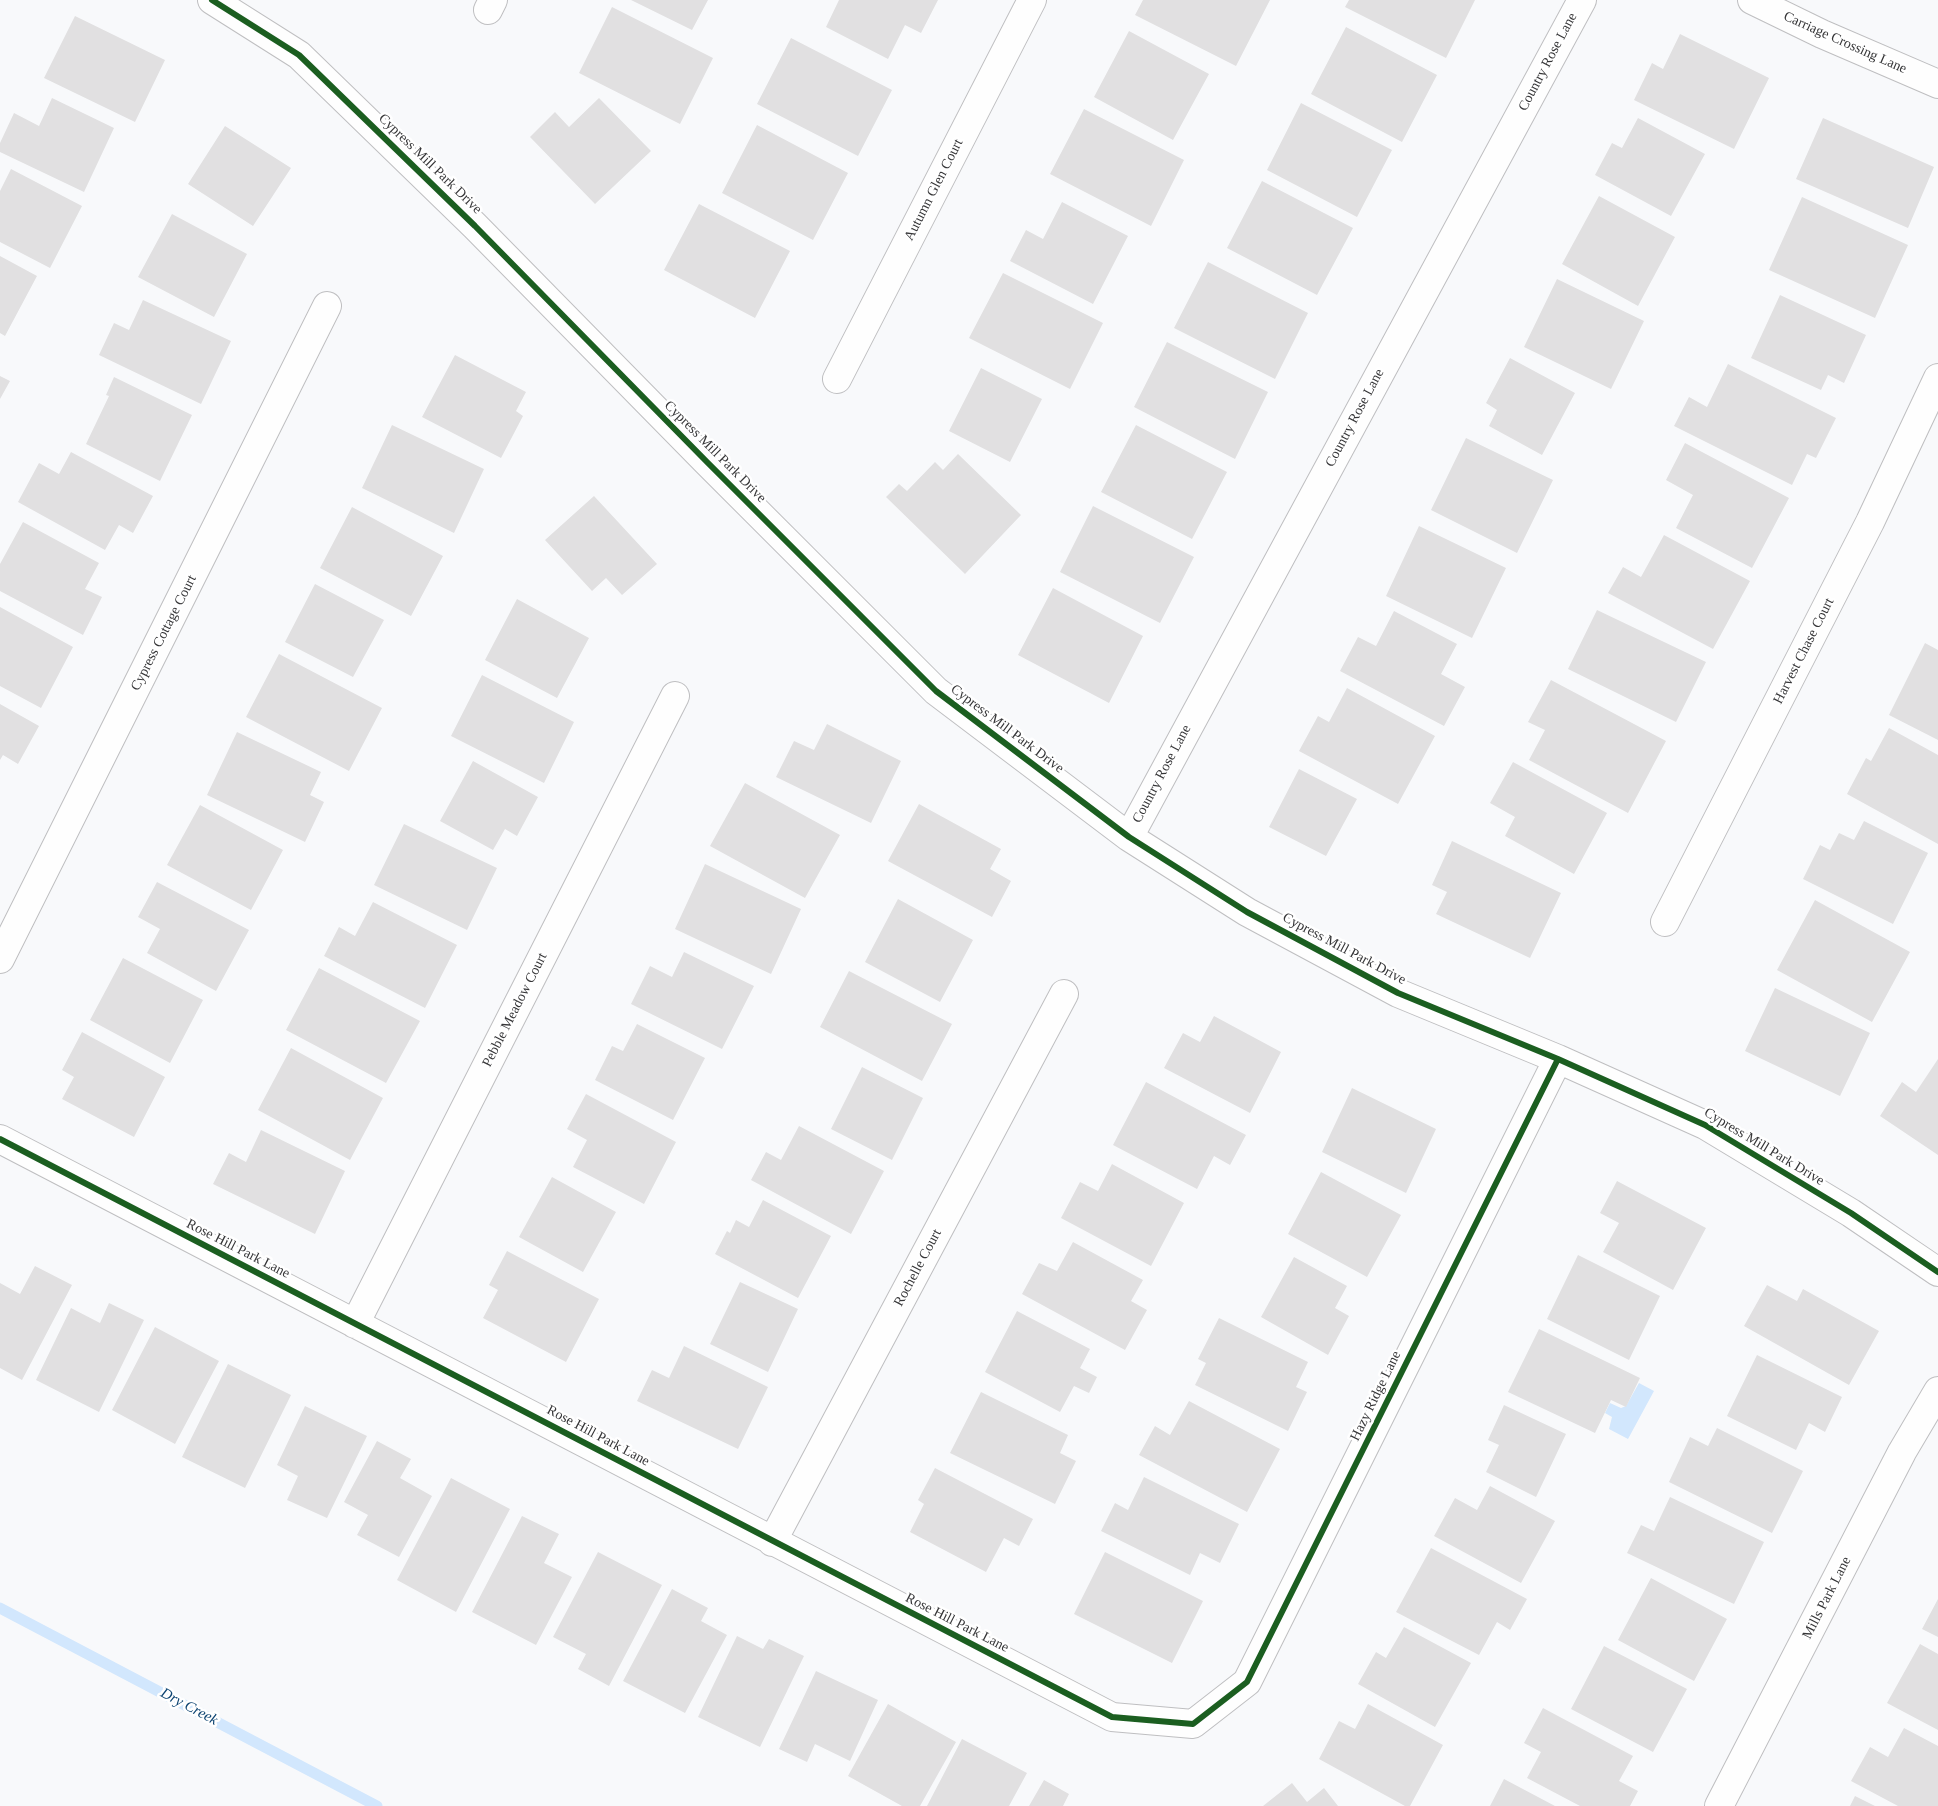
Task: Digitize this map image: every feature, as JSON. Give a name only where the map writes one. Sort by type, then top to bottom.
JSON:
[{"type":"street","name":"Cypress Mill Park Drive","points":[[212,0],[299,54],[476,226],[706,462],[936,691],[1129,837],[1247,912],[1398,993],[1558,1059],[1706,1125],[1851,1213],[1938,1272]]},
{"type":"street","name":"Autumn Glen Court","points":[[837,379],[1032,0]]},
{"type":"street","name":"Country Rose Lane","points":[[1129,837],[1582,0]]},
{"type":"street","name":"Carriage Crossing Lane","points":[[1752,0],[1822,34],[1938,84]]},
{"type":"street","name":"Cypress Cottage Court","points":[[0,959],[327,306]]},
{"type":"street","name":"Harvest Chase Court","points":[[1665,922],[1870,522],[1938,378]]},
{"type":"street","name":"Pebble Meadow Court","points":[[355,1324],[676,696]]},
{"type":"street","name":"Rochelle Court","points":[[772,1542],[1064,994]]},
{"type":"street","name":"Hazy Ridge Lane","points":[[1193,1724],[1247,1682],[1558,1059]]},
{"type":"street","name":"Rose Hill Park Lane","points":[[0,1139],[772,1542],[1112,1717],[1193,1724]]},
{"type":"street","name":"Mills Park Lane","points":[[1719,1806],[1902,1452],[1938,1391]]},
{"type":"water","points":[[1639,1383],[1654,1391],[1628,1439],[1609,1429],[1612,1417],[1605,1413],[1610,1403],[1621,1408],[1626,1406]]},
{"type":"building","points":[[631,0],[708,0],[692,30]]},
{"type":"building","points":[[839,0],[938,0],[921,33],[905,25],[888,59],[826,27]]},
{"type":"building","points":[[1143,0],[1270,0],[1236,66],[1135,15]]},
{"type":"building","points":[[1349,0],[1475,0],[1446,58],[1345,7]]},
{"type":"building","points":[[612,7],[713,58],[680,124],[579,73]]},
{"type":"building","points":[[75,16],[165,60],[135,122],[44,78]]},
{"type":"building","points":[[1346,27],[1437,75],[1402,142],[1311,94]]},
{"type":"building","points":[[1129,31],[1209,74],[1173,140],[1094,97]]},
{"type":"building","points":[[1680,34],[1769,78],[1734,149],[1634,100],[1652,63],[1663,69]]},
{"type":"building","points":[[791,38],[892,90],[858,156],[757,104]]},
{"type":"building","points":[[52,98],[114,128],[84,192],[0,152],[0,143],[14,113],[39,126]]},
{"type":"building","points":[[599,98],[651,151],[595,204],[530,137],[555,112],[569,127]]},
{"type":"building","points":[[1301,103],[1392,150],[1357,217],[1267,170]]},
{"type":"building","points":[[1084,109],[1184,160],[1151,226],[1050,174]]},
{"type":"building","points":[[1638,118],[1705,154],[1671,216],[1595,175],[1612,143],[1622,148]]},
{"type":"building","points":[[1823,118],[1934,167],[1908,228],[1796,179]]},
{"type":"building","points":[[757,125],[848,173],[813,240],[722,193]]},
{"type":"building","points":[[225,126],[291,168],[253,226],[188,184]]},
{"type":"building","points":[[11,169],[82,206],[50,268],[0,242],[0,191]]},
{"type":"building","points":[[1262,181],[1353,228],[1317,295],[1227,248]]},
{"type":"building","points":[[1599,196],[1675,237],[1638,306],[1562,264]]},
{"type":"building","points":[[1802,197],[1908,245],[1875,318],[1769,270]]},
{"type":"building","points":[[1062,202],[1128,236],[1093,304],[1010,261],[1026,230],[1043,239]]},
{"type":"building","points":[[699,204],[790,251],[755,318],[664,270]]},
{"type":"building","points":[[172,214],[247,254],[214,317],[138,277]]},
{"type":"building","points":[[0,256],[37,276],[5,336],[0,333]]},
{"type":"building","points":[[1208,262],[1308,313],[1275,379],[1174,328]]},
{"type":"building","points":[[1003,273],[1103,323],[1070,389],[969,338]]},
{"type":"building","points":[[1557,279],[1644,321],[1611,389],[1524,347]]},
{"type":"building","points":[[1780,295],[1866,335],[1844,383],[1828,375],[1821,390],[1751,358]]},
{"type":"building","points":[[143,300],[231,341],[201,404],[99,355],[114,323],[129,330]]},
{"type":"building","points":[[1167,342],[1268,392],[1235,459],[1134,407]]},
{"type":"building","points":[[455,355],[526,392],[516,411],[523,416],[501,458],[422,417]]},
{"type":"building","points":[[1510,358],[1575,393],[1542,455],[1489,426],[1497,410],[1486,403]]},
{"type":"building","points":[[1728,364],[1836,418],[1816,458],[1807,454],[1792,485],[1674,426],[1689,397],[1707,407]]},
{"type":"building","points":[[981,368],[1042,399],[1010,462],[949,431]]},
{"type":"building","points":[[0,376],[10,381],[0,399]]},
{"type":"building","points":[[114,377],[192,415],[160,481],[86,444],[109,396],[106,395]]},
{"type":"building","points":[[392,425],[484,469],[454,533],[362,488]]},
{"type":"building","points":[[1136,425],[1227,472],[1192,539],[1101,492]]},
{"type":"building","points":[[1466,438],[1553,480],[1517,553],[1431,510]]},
{"type":"building","points":[[1685,443],[1789,498],[1752,568],[1676,528],[1693,495],[1666,480]]},
{"type":"building","points":[[71,452],[153,496],[133,533],[119,525],[105,550],[18,502],[39,463],[59,474]]},
{"type":"building","points":[[958,454],[1021,515],[965,574],[886,497],[899,484],[907,491],[935,462],[943,470]]},
{"type":"building","points":[[594,496],[657,564],[622,595],[606,578],[592,591],[545,540]]},
{"type":"building","points":[[1093,506],[1194,557],[1160,623],[1060,572]]},
{"type":"building","points":[[352,507],[443,556],[411,616],[320,568]]},
{"type":"building","points":[[23,522],[99,563],[85,589],[102,597],[83,635],[0,591],[0,564]]},
{"type":"building","points":[[1419,526],[1506,568],[1472,638],[1386,596]]},
{"type":"building","points":[[1664,535],[1750,581],[1713,649],[1608,593],[1623,567],[1641,577]]},
{"type":"building","points":[[315,584],[384,620],[353,677],[285,642]]},
{"type":"building","points":[[1053,588],[1143,636],[1109,703],[1018,655]]},
{"type":"building","points":[[517,599],[589,638],[557,698],[485,660]]},
{"type":"building","points":[[0,607],[73,647],[41,708],[0,686]]},
{"type":"building","points":[[1597,610],[1706,662],[1676,722],[1568,669]]},
{"type":"building","points":[[1394,611],[1457,644],[1441,674],[1465,687],[1444,726],[1340,671],[1358,637],[1376,646]]},
{"type":"building","points":[[1925,643],[1938,650],[1938,740],[1889,715]]},
{"type":"building","points":[[279,654],[382,708],[349,771],[246,717]]},
{"type":"building","points":[[482,675],[574,722],[544,783],[451,736]]},
{"type":"building","points":[[1551,680],[1666,741],[1628,813],[1529,760],[1545,730],[1528,722]]},
{"type":"building","points":[[1347,688],[1435,736],[1398,804],[1299,751],[1318,716],[1329,722]]},
{"type":"building","points":[[0,704],[39,726],[18,764],[3,755],[0,760]]},
{"type":"building","points":[[827,724],[901,761],[871,823],[776,777],[794,741],[814,750]]},
{"type":"building","points":[[1889,728],[1938,755],[1938,844],[1847,794],[1866,758],[1871,761]]},
{"type":"building","points":[[237,732],[321,772],[310,795],[324,802],[305,842],[207,795]]},
{"type":"building","points":[[473,761],[538,797],[517,836],[505,829],[493,850],[440,821]]},
{"type":"building","points":[[1513,762],[1607,813],[1574,874],[1505,836],[1515,817],[1490,803]]},
{"type":"building","points":[[1299,769],[1357,799],[1326,856],[1269,827]]},
{"type":"building","points":[[745,783],[840,835],[805,898],[710,846]]},
{"type":"building","points":[[919,804],[1001,849],[990,869],[1011,881],[992,917],[888,861]]},
{"type":"building","points":[[200,805],[283,850],[251,910],[167,865]]},
{"type":"building","points":[[1864,821],[1928,853],[1893,924],[1803,879],[1820,845],[1830,850],[1839,833],[1854,840]]},
{"type":"building","points":[[404,824],[497,868],[467,930],[374,885]]},
{"type":"building","points":[[1452,841],[1561,893],[1530,958],[1436,914],[1447,892],[1432,885]]},
{"type":"building","points":[[705,864],[801,909],[771,974],[675,929]]},
{"type":"building","points":[[157,882],[249,930],[216,991],[147,953],[160,929],[138,917]]},
{"type":"building","points":[[898,899],[973,940],[940,1002],[865,962]]},
{"type":"building","points":[[1815,900],[1910,952],[1872,1022],[1777,970]]},
{"type":"building","points":[[373,902],[457,945],[425,1008],[324,956],[339,927],[355,936]]},
{"type":"building","points":[[684,952],[754,986],[722,1049],[631,1004],[650,966],[672,977]]},
{"type":"building","points":[[123,958],[203,1000],[170,1063],[90,1020]]},
{"type":"building","points":[[319,968],[420,1021],[386,1083],[286,1030]]},
{"type":"building","points":[[849,971],[952,1024],[922,1081],[820,1027]]},
{"type":"building","points":[[1775,988],[1870,1033],[1840,1096],[1745,1051]]},
{"type":"building","points":[[1214,1016],[1281,1052],[1250,1113],[1164,1068],[1183,1033],[1200,1042]]},
{"type":"building","points":[[637,1024],[705,1058],[673,1120],[595,1080],[612,1046],[623,1051]]},
{"type":"building","points":[[82,1032],[165,1077],[134,1137],[62,1099],[74,1077],[62,1070]]},
{"type":"building","points":[[291,1048],[383,1098],[350,1160],[258,1110]]},
{"type":"building","points":[[1938,1059],[1938,1155],[1880,1116],[1902,1082],[1916,1092]]},
{"type":"building","points":[[862,1067],[923,1098],[892,1160],[831,1129]]},
{"type":"building","points":[[1146,1082],[1246,1135],[1230,1165],[1214,1156],[1197,1189],[1113,1145]]},
{"type":"building","points":[[1352,1088],[1436,1129],[1406,1193],[1322,1152]]},
{"type":"building","points":[[586,1094],[676,1142],[644,1204],[573,1167],[587,1140],[567,1129]]},
{"type":"building","points":[[799,1126],[884,1171],[851,1234],[751,1180],[766,1152],[781,1160]]},
{"type":"building","points":[[261,1130],[345,1171],[315,1234],[213,1184],[229,1153],[246,1162]]},
{"type":"building","points":[[1112,1164],[1184,1203],[1151,1266],[1061,1218],[1080,1182],[1098,1191]]},
{"type":"building","points":[[1321,1172],[1401,1215],[1367,1277],[1288,1234]]},
{"type":"building","points":[[552,1177],[616,1212],[583,1272],[519,1237]]},
{"type":"building","points":[[1617,1181],[1706,1228],[1673,1290],[1603,1252],[1619,1223],[1600,1213]]},
{"type":"building","points":[[763,1200],[831,1236],[798,1298],[715,1254],[727,1231],[730,1233],[736,1220],[749,1227]]},
{"type":"building","points":[[1073,1242],[1143,1280],[1131,1301],[1147,1310],[1125,1350],[1022,1294],[1039,1263],[1057,1271]]},
{"type":"building","points":[[507,1251],[599,1299],[566,1362],[483,1318],[498,1290],[489,1285]]},
{"type":"building","points":[[1578,1255],[1660,1296],[1629,1360],[1547,1319]]},
{"type":"building","points":[[1294,1257],[1347,1286],[1335,1308],[1349,1316],[1328,1355],[1261,1317]]},
{"type":"building","points":[[35,1266],[72,1285],[22,1380],[0,1368],[0,1283],[20,1294]]},
{"type":"building","points":[[740,1282],[798,1309],[768,1372],[710,1344]]},
{"type":"building","points":[[1767,1285],[1797,1301],[1803,1289],[1879,1331],[1849,1385],[1744,1326]]},
{"type":"building","points":[[109,1303],[144,1320],[99,1412],[36,1380],[71,1308],[100,1323]]},
{"type":"building","points":[[1017,1311],[1090,1349],[1080,1368],[1097,1377],[1089,1393],[1074,1386],[1060,1412],[985,1372]]},
{"type":"building","points":[[1219,1318],[1308,1362],[1296,1387],[1307,1392],[1288,1431],[1195,1385],[1206,1363],[1198,1359]]},
{"type":"building","points":[[155,1327],[219,1361],[175,1444],[112,1410]]},
{"type":"building","points":[[1539,1329],[1640,1378],[1626,1407],[1611,1400],[1595,1433],[1508,1392]]},
{"type":"building","points":[[684,1346],[768,1387],[738,1449],[637,1401],[652,1370],[669,1378]]},
{"type":"building","points":[[1757,1355],[1842,1397],[1825,1432],[1809,1423],[1796,1450],[1727,1416]]},
{"type":"building","points":[[228,1364],[291,1395],[245,1488],[182,1457]]},
{"type":"building","points":[[981,1392],[1068,1435],[1060,1453],[1076,1461],[1055,1504],[950,1453]]},
{"type":"building","points":[[1189,1401],[1280,1449],[1247,1512],[1139,1455],[1155,1426],[1170,1435]]},
{"type":"building","points":[[1504,1405],[1566,1434],[1536,1497],[1486,1472],[1499,1445],[1488,1440]]},
{"type":"building","points":[[305,1406],[367,1436],[327,1518],[287,1500],[298,1476],[277,1465]]},
{"type":"building","points":[[1717,1428],[1803,1471],[1772,1533],[1669,1482],[1690,1437],[1708,1446]]},
{"type":"building","points":[[377,1441],[411,1459],[400,1478],[432,1496],[399,1557],[357,1535],[368,1515],[344,1502]]},
{"type":"building","points":[[935,1468],[1033,1519],[1019,1546],[1004,1538],[986,1572],[910,1532],[924,1504],[918,1500]]},
{"type":"building","points":[[1144,1477],[1239,1524],[1220,1563],[1200,1553],[1190,1575],[1101,1531],[1115,1503],[1128,1510]]},
{"type":"building","points":[[451,1478],[510,1509],[456,1612],[397,1580]]},
{"type":"building","points":[[1490,1486],[1555,1521],[1521,1583],[1434,1536],[1455,1498],[1477,1510]]},
{"type":"building","points":[[1670,1497],[1764,1542],[1734,1604],[1627,1553],[1641,1525],[1654,1531]]},
{"type":"building","points":[[522,1516],[559,1534],[544,1563],[572,1577],[536,1645],[472,1612]]},
{"type":"building","points":[[1431,1548],[1527,1599],[1510,1630],[1497,1622],[1479,1655],[1396,1612]]},
{"type":"building","points":[[598,1552],[662,1585],[609,1686],[578,1669],[586,1654],[553,1637]]},
{"type":"building","points":[[1105,1552],[1203,1601],[1172,1663],[1074,1614]]},
{"type":"building","points":[[1651,1578],[1727,1619],[1694,1681],[1618,1640]]},
{"type":"building","points":[[672,1589],[708,1608],[701,1621],[727,1635],[685,1713],[623,1681]]},
{"type":"building","points":[[1938,1599],[1938,1637],[1922,1629]]},
{"type":"building","points":[[1404,1627],[1471,1663],[1435,1727],[1358,1684],[1376,1652],[1386,1658]]},
{"type":"building","points":[[737,1636],[763,1649],[769,1639],[804,1656],[760,1747],[698,1717]]},
{"type":"building","points":[[1920,1644],[1938,1654],[1938,1730],[1887,1703]]},
{"type":"building","points":[[1604,1646],[1687,1689],[1653,1752],[1571,1709]]},
{"type":"building","points":[[816,1671],[878,1700],[850,1761],[815,1744],[807,1762],[779,1749]]},
{"type":"building","points":[[888,1704],[956,1742],[920,1806],[902,1806],[848,1776]]},
{"type":"building","points":[[1368,1704],[1443,1745],[1410,1806],[1405,1806],[1319,1759],[1339,1721],[1355,1729]]},
{"type":"building","points":[[1543,1708],[1633,1756],[1619,1781],[1638,1791],[1630,1806],[1580,1806],[1527,1778],[1541,1752],[1524,1743]]},
{"type":"building","points":[[1904,1728],[1938,1746],[1938,1806],[1898,1806],[1851,1781],[1870,1747],[1888,1757]]},
{"type":"building","points":[[962,1739],[1027,1773],[1009,1806],[927,1806]]},
{"type":"building","points":[[1504,1779],[1555,1806],[1490,1806]]},
{"type":"building","points":[[1044,1780],[1069,1794],[1063,1806],[1029,1806]]},
{"type":"building","points":[[1292,1783],[1307,1802],[1324,1788],[1338,1806],[1263,1806]]},
{"type":"building","points":[[1855,1796],[1875,1806],[1850,1806]]},
{"type":"waterway","name":"Dry Creek","points":[[0,1608],[377,1806]]},
{"type":"cycle path","points":[[212,0],[299,55],[475,226],[936,691],[1129,837],[1247,912],[1398,993],[1558,1059],[1705,1125],[1851,1213],[1938,1272]]},
{"type":"cycle path","points":[[0,1139],[1112,1717],[1193,1724],[1247,1682],[1558,1059]]}]
